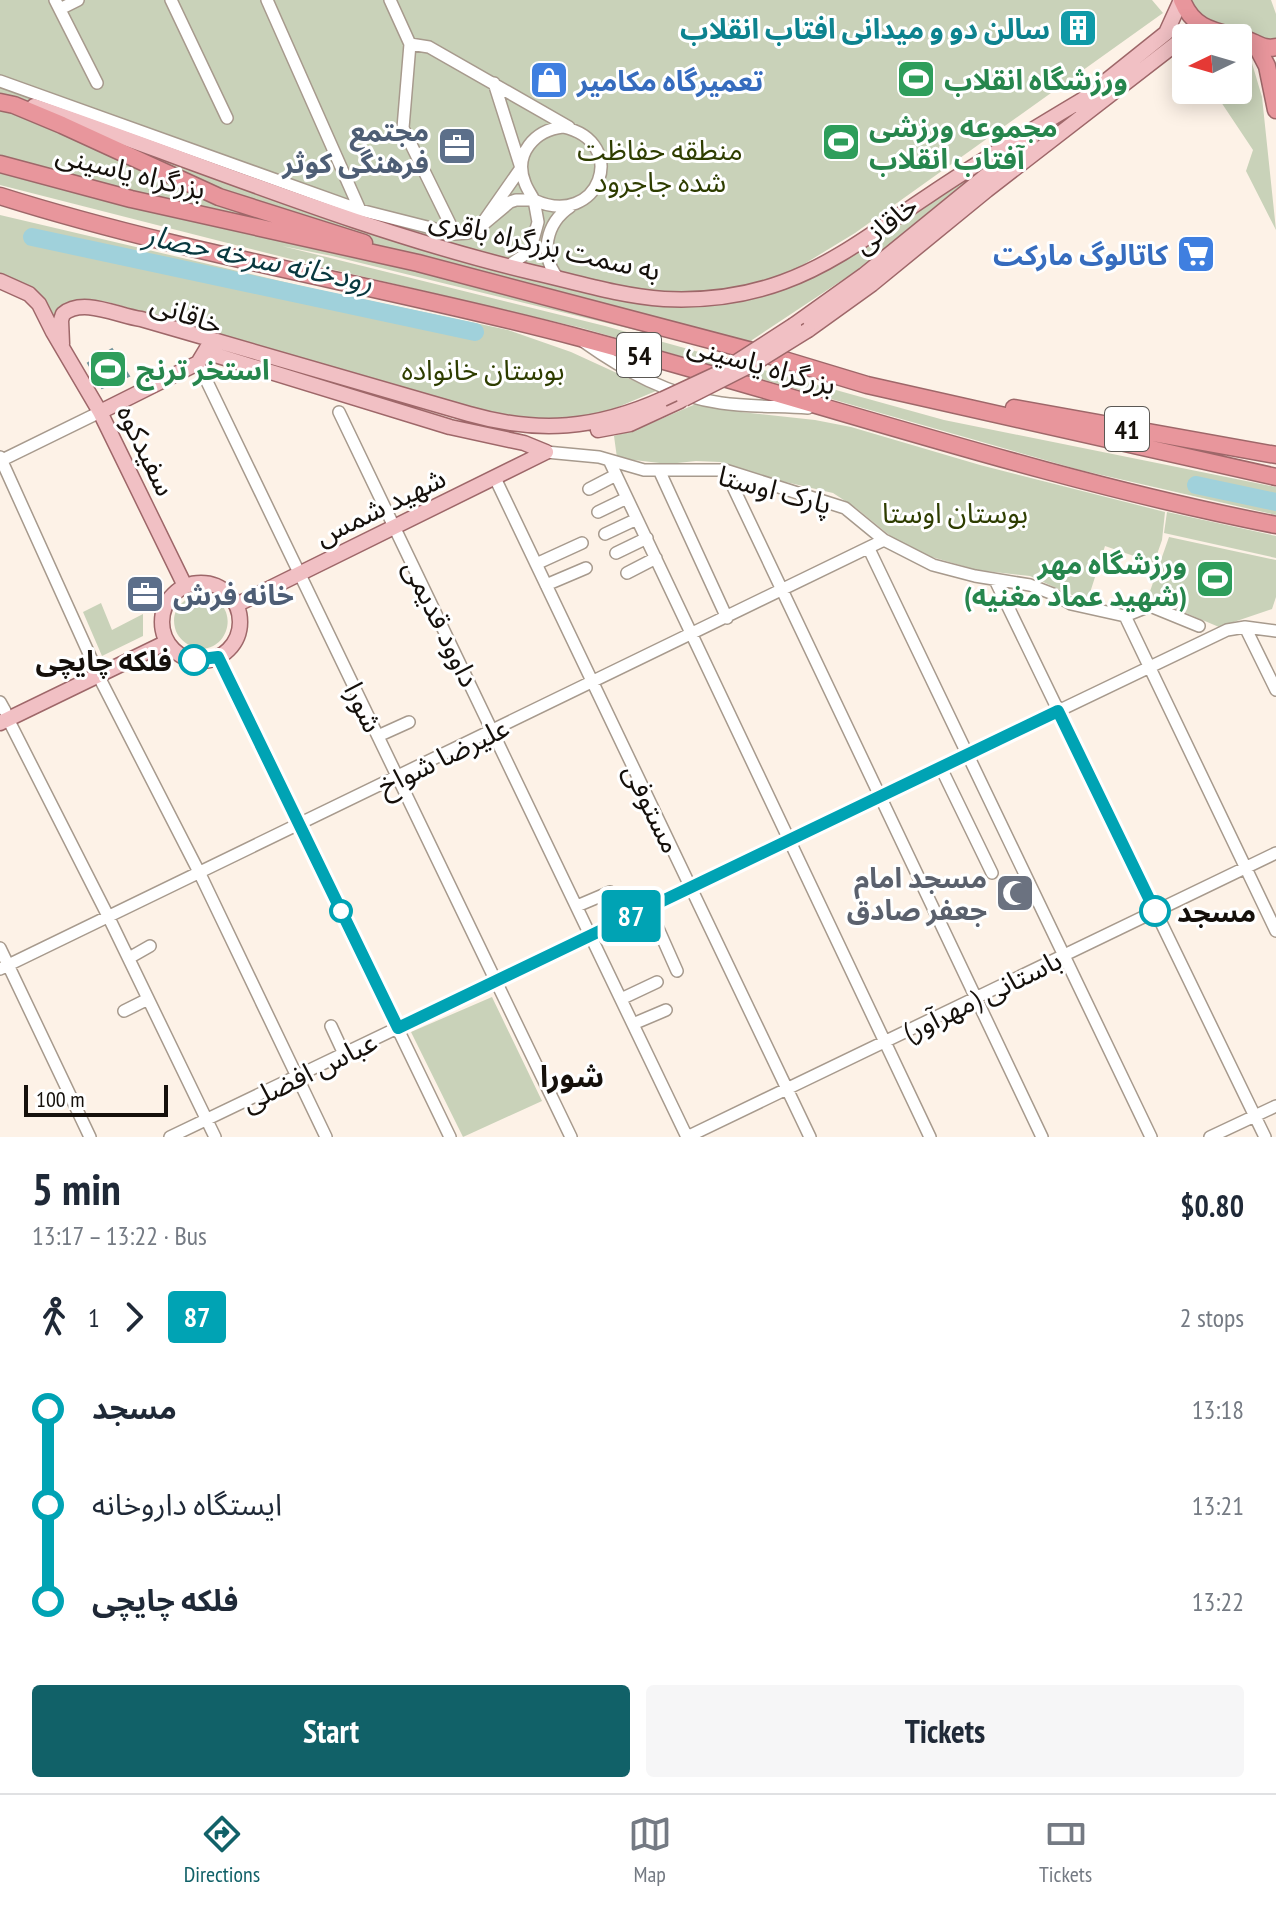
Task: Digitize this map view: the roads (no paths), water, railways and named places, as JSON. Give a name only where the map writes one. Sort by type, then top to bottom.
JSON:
[{"type":"highway","points":[[1182,0],[1193,19],[1201,24]]},
{"type":"highway","points":[[1252,42],[1268,49],[1276,47]]},
{"type":"highway","points":[[1255,43],[1267,66],[1276,110]]},
{"type":"highway","points":[[7,103],[104,143],[219,197],[418,263]]},
{"type":"highway","name":"بزرگراه یاسینی","points":[[0,164],[131,199],[418,263],[771,356],[867,385],[1276,477]]},
{"type":"highway","name":"بزرگراه یاسینی","points":[[0,199],[128,233],[577,337],[1094,484],[1276,525]]},
{"type":"highway","name":"41","points":[[978,411],[1010,407],[1276,455]]},
{"type":"main road","name":"خاقانی","points":[[1181,24],[1182,0]]},
{"type":"main road","name":"خاقانی","points":[[124,317],[141,319],[469,414],[522,426],[555,427],[600,421],[663,399],[721,372],[794,325],[864,275],[1082,100],[1172,43]]},
{"type":"main road","name":"خاقانی","points":[[124,317],[140,326],[207,348],[487,426],[522,433],[555,434],[616,427],[643,419],[680,401],[753,364],[808,330],[872,284],[1172,44]]},
{"type":"main road","name":"به سمت بزرگراه باقری","points":[[7,103],[33,106],[404,237],[508,266],[641,297],[689,299],[735,295],[782,283],[850,248],[992,153],[1082,100]]},
{"type":"main road","name":"سفیدکوه","points":[[2,283],[35,299],[100,412],[185,586]]},
{"type":"main road","points":[[62,344],[61,320],[69,309],[77,306],[94,308],[124,317]]},
{"type":"main road","points":[[100,412],[198,363],[207,348],[212,354],[450,427],[524,443],[546,452]]},
{"type":"main road","name":"شهید شمس","points":[[236,605],[546,452]]},
{"type":"main road","points":[[208,583],[229,595],[236,605],[239,617],[235,640],[218,657],[194,660],[182,656],[165,638],[163,614],[167,603],[185,586],[208,583]]},
{"type":"main road","points":[[3,714],[165,638]]},
{"type":"street","points":[[78,0],[57,4],[97,83]]},
{"type":"street","points":[[171,0],[227,118]]},
{"type":"street","points":[[267,0],[360,210]]},
{"type":"street","points":[[390,0],[410,44],[403,128],[455,234]]},
{"type":"street","points":[[410,44],[429,47],[494,83],[589,138],[597,149],[601,161],[596,187],[588,197],[560,214],[553,224],[547,248],[548,264],[558,278]]},
{"type":"street","points":[[0,81],[360,210],[455,234],[479,228],[516,200],[534,200],[552,206],[573,205]]},
{"type":"street","points":[[494,83],[524,181],[534,200],[538,222],[530,251],[508,266]]},
{"type":"street","points":[[479,228],[521,168],[529,143],[551,128],[573,129]]},
{"type":"street","points":[[577,337],[622,369],[699,398],[720,403],[825,409]]},
{"type":"street","name":"شورا","points":[[198,363],[571,1137]]},
{"type":"street","points":[[100,412],[1,459],[96,671],[200,874],[326,1137]]},
{"type":"street","name":"داوود قدیمی","points":[[339,412],[687,1137]]},
{"type":"street","name":"پارک اوستا","points":[[546,452],[579,453],[644,470],[725,470],[845,508],[884,540],[933,565],[1030,585],[1071,604],[1125,616]]},
{"type":"street","points":[[609,460],[930,1137]]},
{"type":"street","points":[[659,470],[727,618]]},
{"type":"street","points":[[725,470],[1042,1137]]},
{"type":"street","points":[[589,489],[616,475]]},
{"type":"street","name":"مستوفی","points":[[495,478],[810,1137]]},
{"type":"street","points":[[598,512],[627,498]]},
{"type":"street","points":[[605,534],[637,519]]},
{"type":"street","points":[[616,553],[647,538]]},
{"type":"street","name":"علیرضا شواخ","points":[[4,968],[884,540]]},
{"type":"street","points":[[536,564],[582,543]]},
{"type":"street","points":[[869,549],[1151,1137]]},
{"type":"street","points":[[627,573],[656,558]]},
{"type":"street","points":[[546,585],[586,568]]},
{"type":"street","points":[[995,580],[1265,1137]]},
{"type":"street","points":[[1199,626],[1150,606],[1125,616],[1276,931]]},
{"type":"street","points":[[1245,627],[1275,686]]},
{"type":"street","name":"عباس افضلی","points":[[170,1137],[1227,630],[1245,627],[1276,631]]},
{"type":"street","points":[[218,657],[450,1137]]},
{"type":"street","points":[[3,714],[109,918],[215,1137]]},
{"type":"street","points":[[378,736],[409,722]]},
{"type":"street","points":[[941,768],[992,873]]},
{"type":"street","name":"باستانی (مهرآور)","points":[[687,1137],[1276,853]]},
{"type":"street","points":[[577,906],[610,892]]},
{"type":"street","points":[[649,908],[677,971]]},
{"type":"street","points":[[129,958],[150,946]]},
{"type":"street","points":[[0,948],[4,968],[90,1137]]},
{"type":"street","points":[[621,999],[657,982]]},
{"type":"street","points":[[124,1011],[148,999]]},
{"type":"street","points":[[633,1024],[666,1010]]},
{"type":"street","points":[[331,1026],[344,1054]]},
{"type":"street","points":[[1210,1137],[1276,1106]]},
{"type":"water","name":"استخر ترنج","points":[[112,349],[129,376],[102,388],[88,363]]},
{"type":"waterway","name":"رودخانه سرخه حصار","points":[[32,237],[475,332]]},
{"type":"waterway","name":"رودخانه سرخه حصار","points":[[1196,485],[1276,502]]},
{"type":"place","name":"سالن دو و میدانی افتاب انقلاب","points":[[1078,28]]},
{"type":"place","name":"ورزشگاه انقلاب","points":[[916,79]]},
{"type":"place","name":"تعمیرگاه مکامیر","points":[[549,80]]},
{"type":"place","name":"مجموعه ورزشی آفتاب انقلاب","points":[[841,142]]},
{"type":"place","name":"مجتمع فرهنگی کوثر","points":[[457,146]]},
{"type":"place","name":"کاتالوگ مارکت","points":[[1196,254]]},
{"type":"place","name":"استخر ترنج","points":[[108,369]]},
{"type":"place","name":"ورزشگاه مهر (شهید عماد مغنیه)","points":[[1215,579]]},
{"type":"place","name":"خانه فرش","points":[[145,594]]},
{"type":"place","name":"فلکه چایچی","points":[[194,660]]},
{"type":"place","name":"مسجد امام جعفر صادق","points":[[1015,893]]},
{"type":"place","name":"مسجد","points":[[1155,911]]},
{"type":"district","name":"شورا","points":[[572,1075]]},
{"type":"park label","name":"منطقه حفاظت شده جاجرود","points":[[660,165]]},
{"type":"park label","name":"بوستان خانواده","points":[[483,369]]},
{"type":"park label","name":"بوستان اوستا","points":[[955,512]]}]
